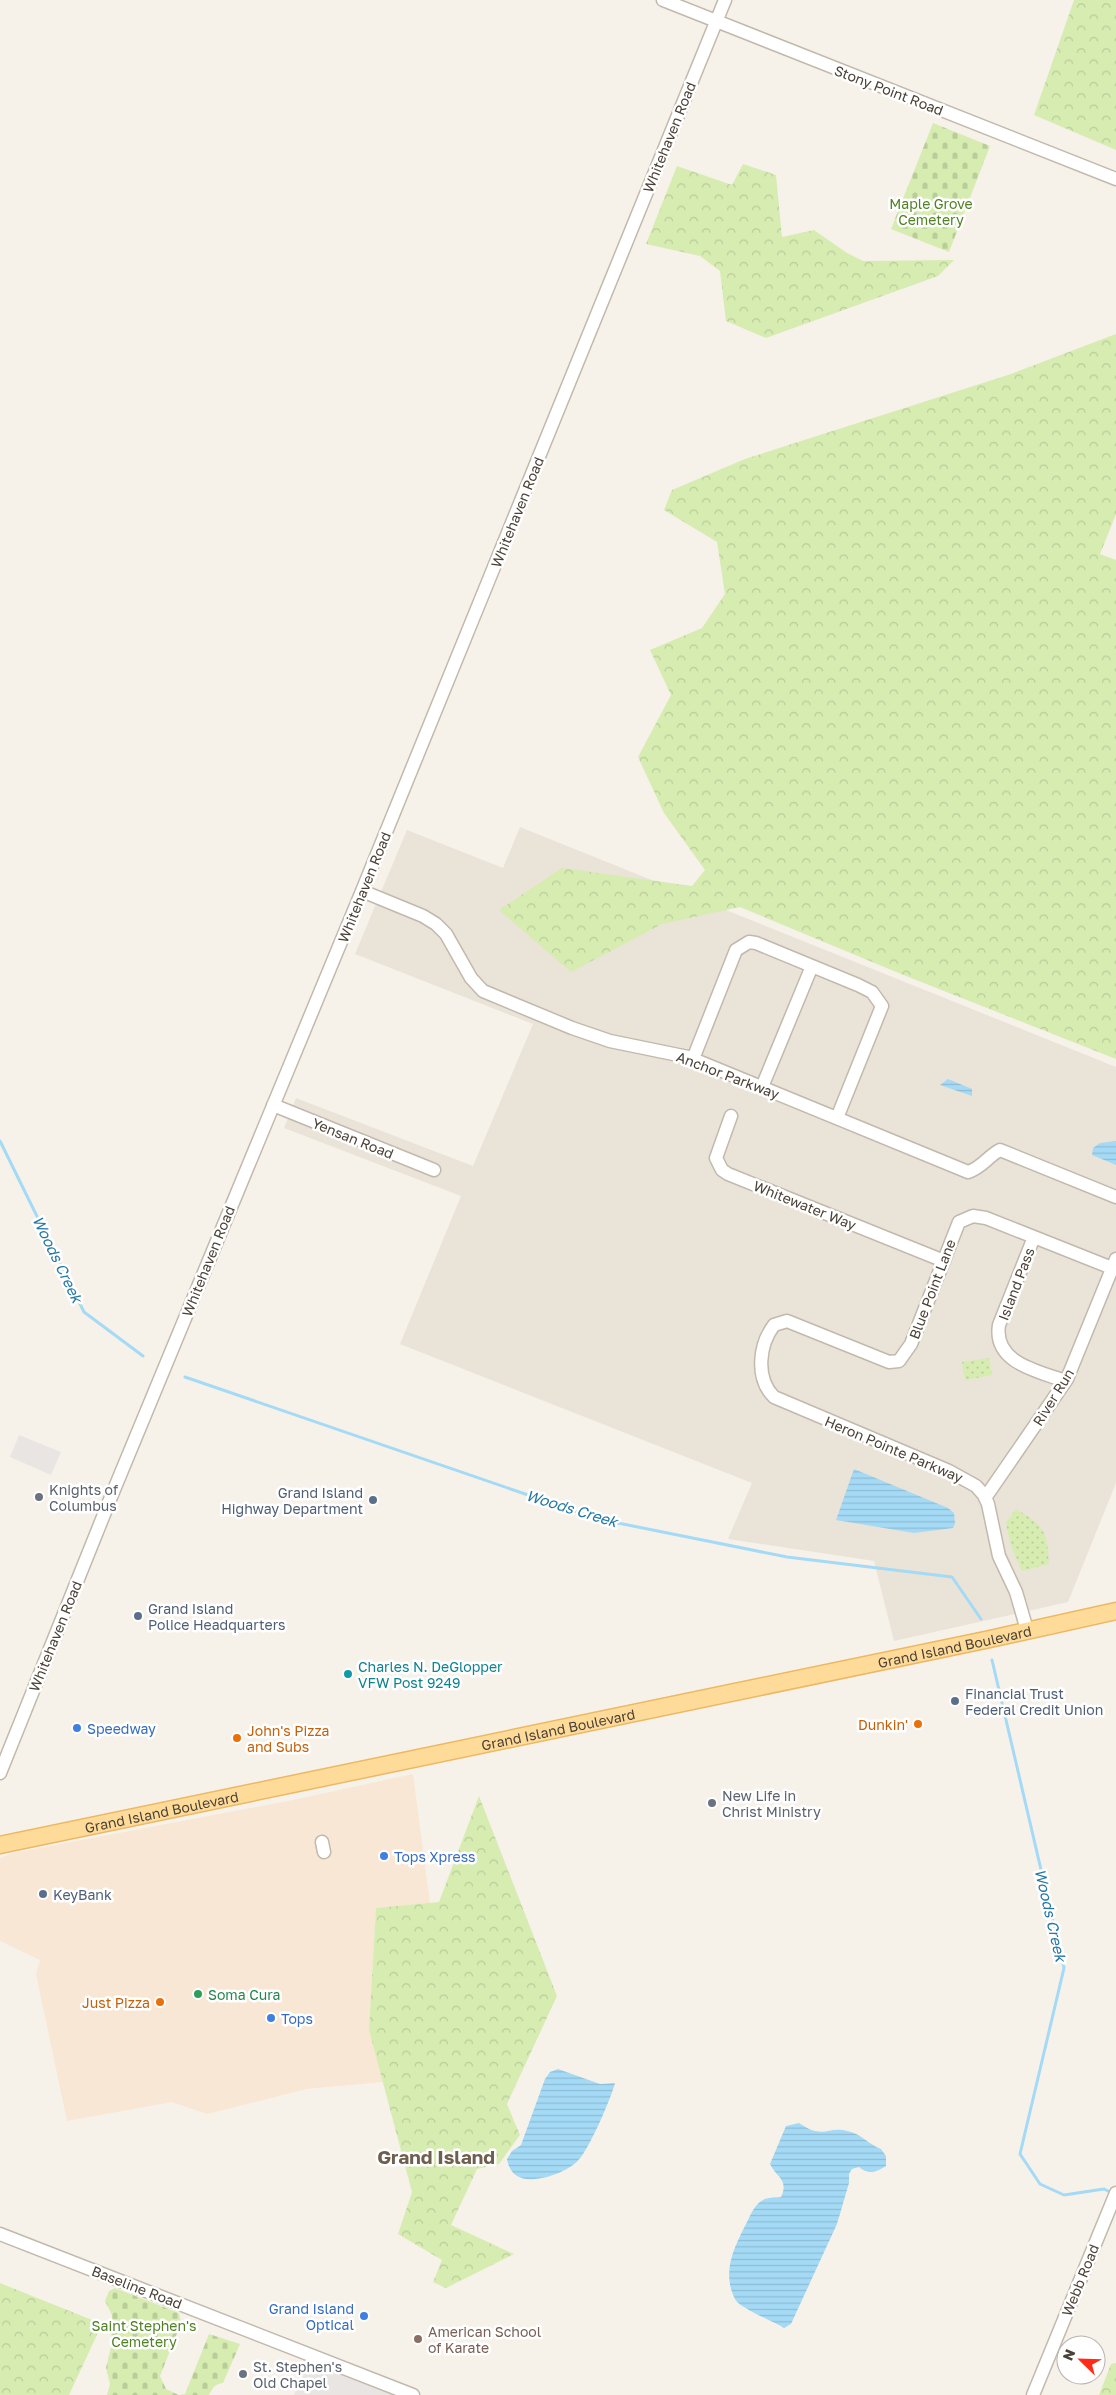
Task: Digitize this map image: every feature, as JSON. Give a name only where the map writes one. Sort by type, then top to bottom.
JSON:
[{"type":"main road","name":"Grand Island Boulevard","points":[[0,1845],[213,1799],[990,1640],[1116,1611]]},
{"type":"street","name":"Stony Point Road","points":[[663,0],[1116,179]]},
{"type":"street","name":"Whitehaven Road","points":[[0,1772],[725,0]]},
{"type":"street","name":"Anchor Parkway","points":[[362,891],[423,916],[436,924],[446,934],[471,978],[483,991],[610,1041],[693,1059],[968,1172],[975,1170],[1000,1150],[1116,1196]]},
{"type":"street","points":[[693,1059],[736,950],[749,942],[756,943],[872,992],[882,1006],[837,1118]]},
{"type":"street","points":[[762,1087],[812,966]]},
{"type":"street","name":"Yensan Road","points":[[272,1105],[434,1170]]},
{"type":"street","name":"Whitewater Way","points":[[731,1116],[716,1158],[722,1170],[944,1261]]},
{"type":"street","name":"Blue Point Lane","points":[[763,1346],[774,1325],[787,1321],[889,1362],[899,1361],[911,1344],[959,1222],[967,1217],[986,1218],[1034,1238],[1114,1264]]},
{"type":"street","name":"Island Pass","points":[[1034,1238],[999,1325],[999,1340],[1001,1347],[1012,1360],[1065,1381]]},
{"type":"street","name":"River Run","points":[[985,1498],[1065,1381],[1114,1264]]},
{"type":"street","name":"Heron Pointe Parkway","points":[[763,1346],[762,1368],[764,1381],[769,1392],[774,1397],[950,1471],[976,1486],[985,1498]]},
{"type":"street","points":[[985,1498],[999,1556],[1016,1592],[1027,1630]]},
{"type":"street","name":"Webb Road","points":[[1033,2395],[1116,2193]]},
{"type":"street","name":"Baseline Road","points":[[0,2234],[413,2395]]},
{"type":"shaded area","points":[[520,827],[1116,1067],[1116,1483],[1068,1602],[894,1641],[874,1561],[728,1539],[752,1483],[400,1344],[461,1196],[284,1128],[296,1098],[473,1166],[533,1024],[355,954],[407,830],[503,868]]},
{"type":"shaded area","points":[[19,1435],[61,1452],[51,1475],[10,1457]]},
{"type":"shaded area","points":[[413,1774],[430,1903],[376,1908],[369,2030],[383,2082],[306,2089],[207,2114],[172,2102],[67,2121],[36,1974],[40,1960],[0,1941],[0,1858],[13,1853],[288,1801]]},
{"type":"shaded area","points":[[309,2360],[397,2395],[294,2395]]},
{"type":"green space","points":[[1074,0],[1116,0],[1116,150],[1034,115]]},
{"type":"green space","name":"Maple Grove Cemetery","points":[[933,123],[990,146],[949,252],[891,229]]},
{"type":"green space","points":[[743,164],[776,175],[782,237],[814,230],[847,253],[863,261],[954,260],[938,276],[766,338],[726,321],[720,271],[700,256],[646,244],[677,166],[732,185]]},
{"type":"green space","points":[[1116,334],[1116,514],[1100,554],[1116,560],[1116,1059],[901,974],[740,907],[662,924],[571,972],[499,910],[562,868],[692,886],[705,870],[664,813],[638,757],[671,695],[650,650],[702,628],[725,594],[717,542],[664,510],[672,490],[745,459],[1011,374]]},
{"type":"green space","points":[[989,1358],[992,1375],[965,1380],[962,1362]]},
{"type":"green space","points":[[1016,1509],[1033,1520],[1043,1531],[1047,1544],[1049,1564],[1022,1571],[1011,1546],[1006,1523]]},
{"type":"green space","points":[[479,1796],[557,1996],[507,2104],[520,2135],[499,2164],[477,2169],[451,2225],[514,2254],[446,2288],[433,2282],[442,2260],[398,2234],[412,2192],[369,2030],[376,1908],[439,1902]]},
{"type":"green space","points":[[0,2283],[102,2324],[69,2395],[0,2395]]},
{"type":"green space","name":"Saint Stephen's Cemetery","points":[[115,2288],[179,2313],[181,2323],[160,2376],[166,2389],[179,2395],[107,2395],[110,2384],[106,2368],[111,2347],[112,2315],[105,2301],[109,2291]]},
{"type":"green space","name":"Saint Stephen's Cemetery","points":[[209,2334],[240,2344],[223,2383],[214,2386],[209,2395],[180,2395],[185,2394]]},
{"type":"green space","points":[[1116,2363],[1116,2395],[1099,2395],[1103,2385],[1106,2385],[1106,2377],[1111,2364]]},
{"type":"water","points":[[948,1079],[972,1089],[972,1096],[940,1085]]},
{"type":"water","points":[[1116,1141],[1116,1165],[1092,1155],[1093,1148],[1100,1143]]},
{"type":"water","points":[[854,1469],[948,1508],[954,1513],[955,1523],[953,1528],[914,1533],[836,1520]]},
{"type":"water","points":[[558,2069],[600,2084],[615,2083],[595,2132],[581,2157],[571,2167],[548,2177],[526,2179],[518,2177],[509,2166],[507,2159],[512,2151],[521,2145],[545,2079],[550,2072]]},
{"type":"water","points":[[799,2123],[815,2131],[843,2130],[855,2133],[881,2149],[886,2156],[886,2166],[872,2172],[862,2170],[859,2167],[852,2169],[849,2174],[849,2183],[837,2224],[791,2324],[784,2328],[738,2303],[731,2289],[729,2269],[738,2240],[755,2207],[765,2199],[781,2197],[784,2187],[783,2183],[770,2164],[786,2126]]},
{"type":"waterway","name":"Woods Creek","points":[[0,1141],[84,1312],[143,1356]]},
{"type":"waterway","name":"Woods Creek","points":[[185,1377],[598,1519],[787,1557],[952,1577],[981,1619]]},
{"type":"waterway","name":"Woods Creek","points":[[992,1660],[1064,1968],[1020,2154],[1040,2184],[1064,2195],[1104,2189],[1108,2191]]},
{"type":"place","name":"Knights of Columbus","points":[[39,1497]]},
{"type":"place","name":"Grand Island Highway Department","points":[[373,1500]]},
{"type":"place","name":"Grand Island Police Headquarters","points":[[138,1616]]},
{"type":"place","name":"Charles N. DeGlopper VFW Post 9249","points":[[348,1674]]},
{"type":"place","name":"Financial Trust Federal Credit Union","points":[[955,1701]]},
{"type":"place","name":"Dunkin'","points":[[918,1724]]},
{"type":"place","name":"Speedway","points":[[77,1728]]},
{"type":"place","name":"John's Pizza and Subs","points":[[237,1738]]},
{"type":"place","name":"New Life in Christ Ministry","points":[[712,1803]]},
{"type":"place","name":"Tops Xpress","points":[[384,1856]]},
{"type":"place","name":"KeyBank","points":[[43,1894]]},
{"type":"place","name":"Soma Cura","points":[[198,1994]]},
{"type":"place","name":"Just Pizza","points":[[160,2002]]},
{"type":"place","name":"Tops","points":[[271,2018]]},
{"type":"place","name":"Grand Island Optical","points":[[364,2316]]},
{"type":"place","name":"American School of Karate","points":[[418,2339]]},
{"type":"place","name":"St. Stephen's Old Chapel","points":[[243,2374]]},
{"type":"district","name":"Grand Island","points":[[436,2156]]}]
